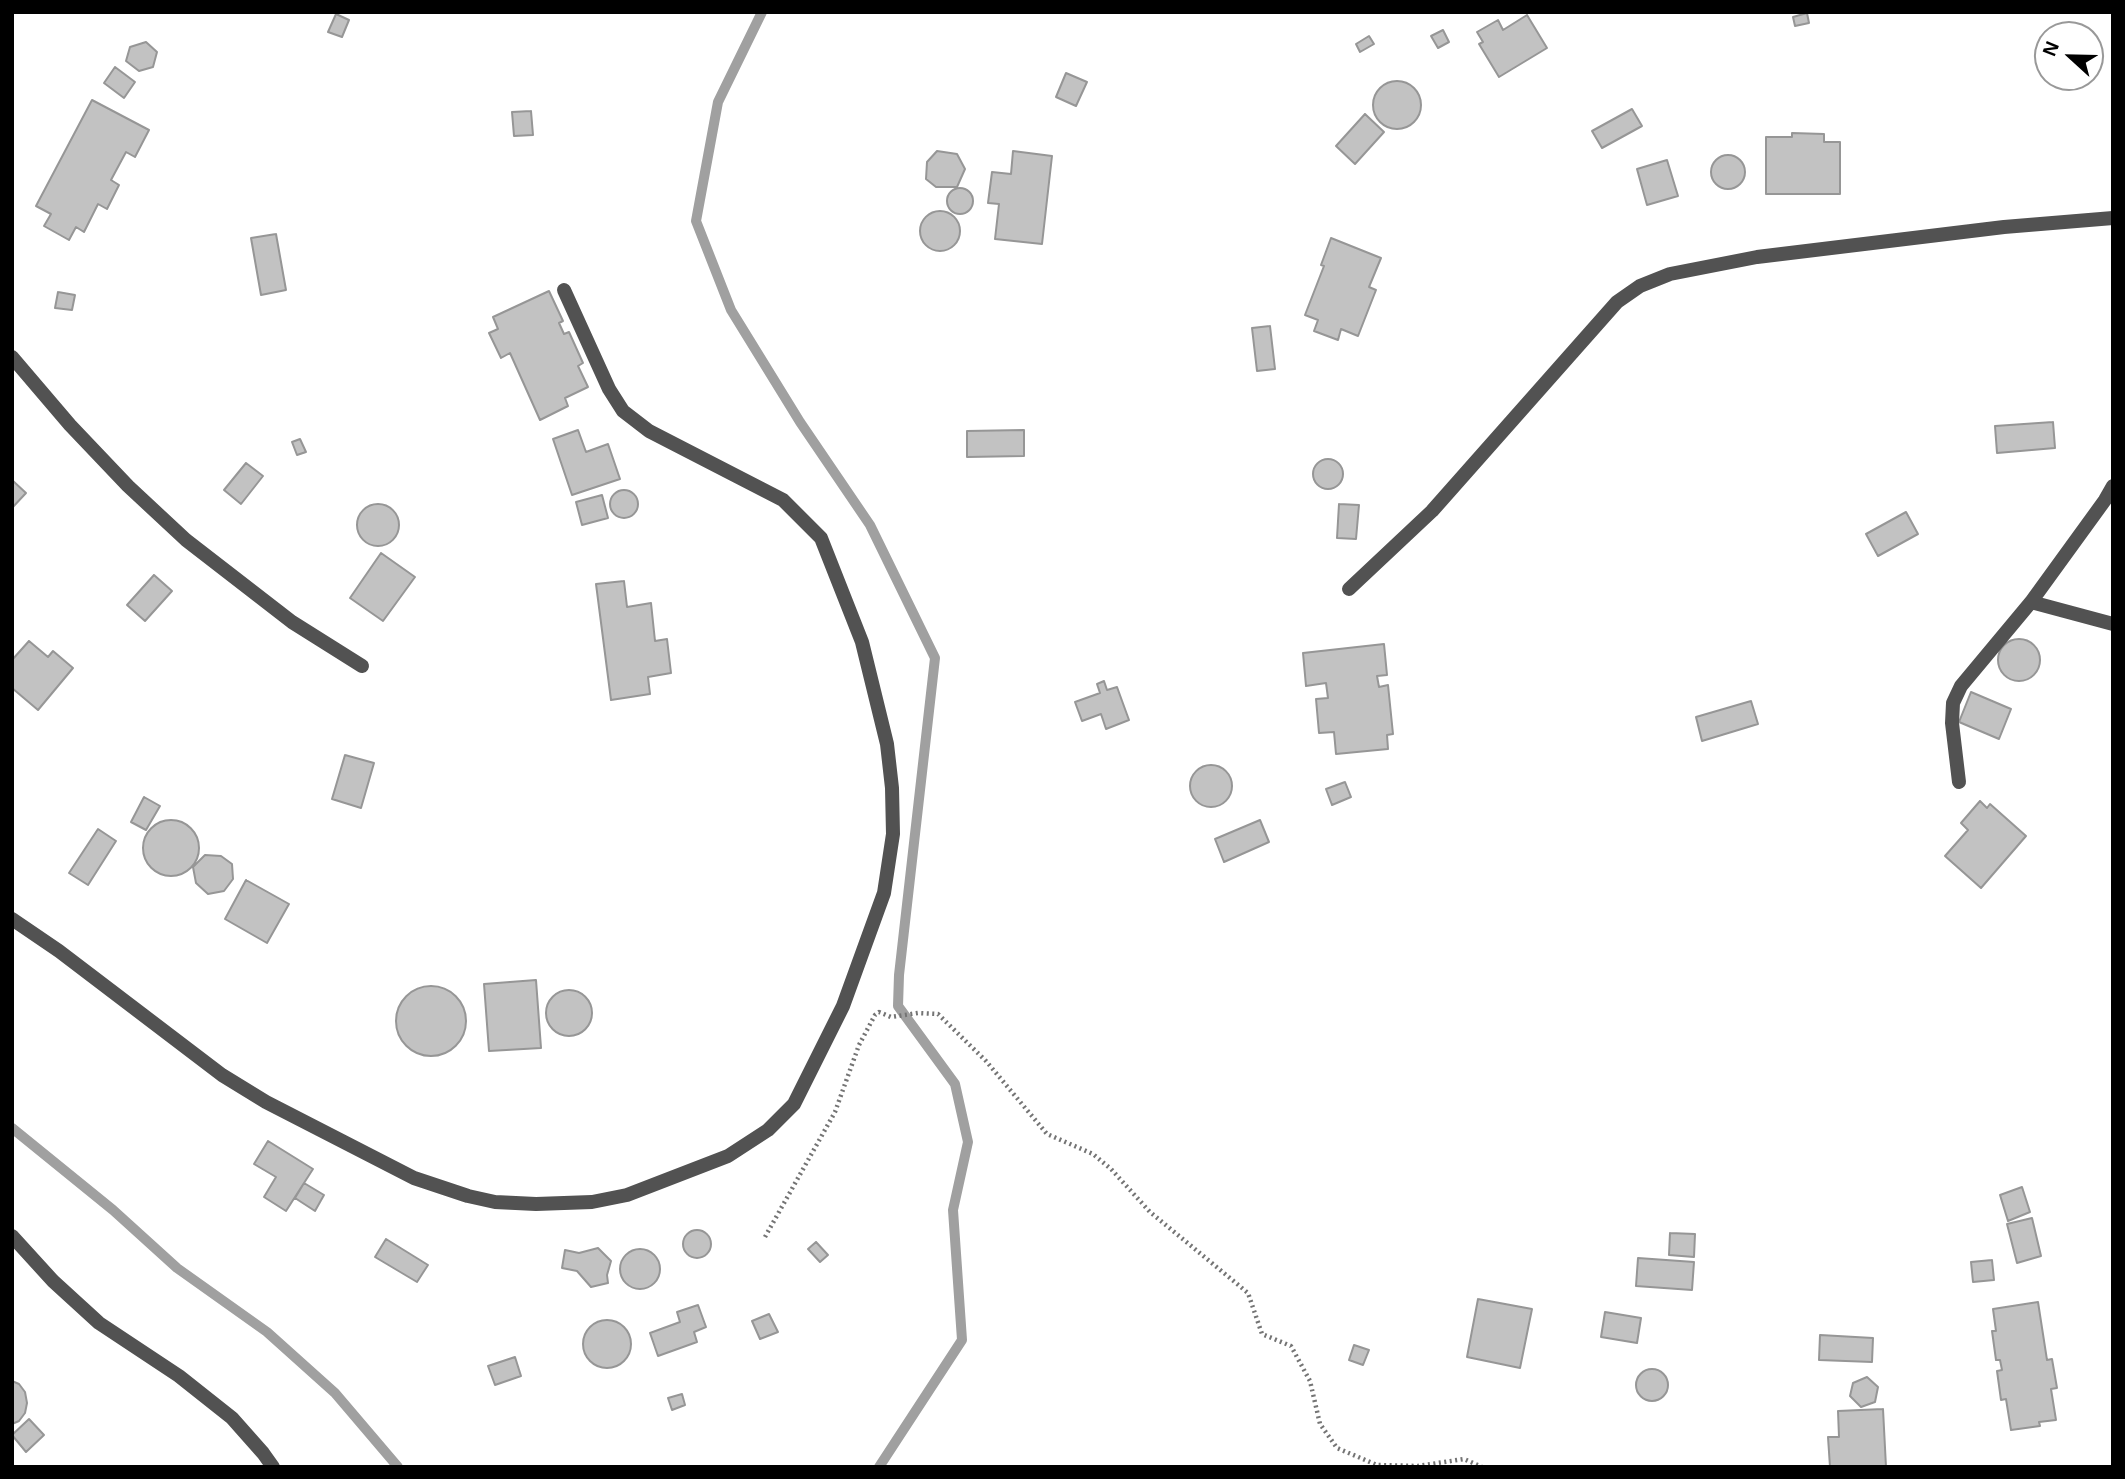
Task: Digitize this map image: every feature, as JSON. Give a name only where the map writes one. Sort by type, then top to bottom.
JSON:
[{"type":"street","points":[[1349,589],[1432,512],[1617,302],[1640,286],[1670,274],[1757,257],[2004,227],[2113,218]]},
{"type":"street","points":[[12,919],[59,951],[222,1075],[266,1102],[414,1178],[468,1196],[495,1202],[536,1204],[592,1202],[627,1195],[728,1156],[768,1130],[794,1104],[843,1006],[884,893],[893,834],[887,744],[862,642],[821,538],[783,500],[649,431],[623,411],[609,389],[564,290]]},
{"type":"street","points":[[12,357],[78,434],[186,540],[292,622],[362,666]]},
{"type":"street","points":[[1959,782],[1952,723],[1954,704],[1961,686],[2031,602],[2113,486]]},
{"type":"street","points":[[2031,602],[2113,624]]},
{"type":"street","points":[[12,1236],[53,1281],[99,1323],[178,1376],[232,1418],[263,1452],[272,1467]]},
{"type":"path","points":[[765,1237],[835,1112],[859,1045],[875,1015],[878,1012],[891,1017],[918,1013],[938,1014],[986,1061],[1047,1134],[1093,1154],[1111,1168],[1150,1212],[1248,1293],[1262,1334],[1291,1346],[1310,1381],[1320,1423],[1337,1448],[1377,1465],[1418,1466],[1464,1460],[1482,1467]]},
{"type":"building","points":[[1807,13],[1809,23],[1795,26],[1793,17]]},
{"type":"building","points":[[336,14],[349,20],[342,37],[328,32]]},
{"type":"building","points":[[1527,15],[1547,48],[1499,77],[1479,44],[1483,42],[1477,32],[1498,20],[1503,30]]},
{"type":"building","points":[[1443,30],[1449,42],[1438,48],[1431,36]]},
{"type":"building","points":[[1369,36],[1374,44],[1360,52],[1356,44]]},
{"type":"building","points":[[146,42],[157,52],[153,67],[139,71],[126,61],[130,47]]},
{"type":"building","points":[[115,67],[135,82],[124,98],[104,83]]},
{"type":"building","points":[[1066,73],[1087,82],[1076,106],[1056,97]]},
{"type":"building","points":[[1397,81],[1406,82],[1414,88],[1420,96],[1420,114],[1414,122],[1406,128],[1397,129],[1388,128],[1380,122],[1374,114],[1373,105],[1374,96],[1380,88],[1388,82]]},
{"type":"building","points":[[92,100],[149,130],[135,157],[126,152],[111,180],[119,185],[107,209],[98,204],[84,232],[76,227],[69,240],[44,226],[51,214],[36,206]]},
{"type":"building","points":[[1632,109],[1642,126],[1602,148],[1592,131]]},
{"type":"building","points":[[531,111],[533,135],[514,136],[512,112]]},
{"type":"building","points":[[1365,114],[1384,132],[1355,164],[1336,146]]},
{"type":"building","points":[[1792,133],[1824,134],[1824,142],[1840,142],[1840,194],[1766,194],[1766,137],[1792,137]]},
{"type":"building","points":[[937,151],[957,154],[965,169],[957,187],[936,187],[926,179],[927,162]]},
{"type":"building","points":[[1013,151],[1052,156],[1042,244],[995,239],[999,204],[988,203],[992,172],[1011,174]]},
{"type":"building","points":[[1728,155],[1740,160],[1745,172],[1740,184],[1728,189],[1716,184],[1711,172],[1716,160]]},
{"type":"building","points":[[1667,160],[1678,196],[1647,205],[1637,169]]},
{"type":"building","points":[[960,188],[969,192],[973,201],[969,210],[960,214],[951,210],[947,201],[951,192]]},
{"type":"building","points":[[940,211],[948,212],[954,217],[959,223],[959,239],[954,245],[948,250],[940,251],[932,250],[926,245],[921,239],[920,231],[921,223],[926,217],[932,212]]},
{"type":"building","points":[[276,234],[286,290],[261,295],[251,238]]},
{"type":"building","points":[[1331,238],[1381,258],[1369,287],[1376,290],[1358,336],[1341,329],[1338,340],[1314,331],[1318,320],[1305,315],[1324,266],[1321,265]]},
{"type":"building","points":[[549,291],[563,321],[559,323],[564,334],[569,332],[583,363],[578,366],[588,387],[565,398],[568,406],[540,420],[510,353],[501,358],[489,333],[498,329],[493,317]]},
{"type":"building","points":[[58,292],[75,295],[72,310],[55,308]]},
{"type":"building","points":[[1270,326],[1275,369],[1257,371],[1252,328]]},
{"type":"building","points":[[2053,422],[2055,448],[1997,453],[1995,426]]},
{"type":"building","points":[[578,430],[586,452],[608,444],[620,479],[572,495],[553,439]]},
{"type":"building","points":[[1024,430],[1024,456],[967,457],[967,431]]},
{"type":"building","points":[[300,439],[306,452],[297,455],[292,442]]},
{"type":"building","points":[[1328,459],[1339,463],[1343,474],[1339,485],[1328,489],[1317,485],[1313,474],[1317,463]]},
{"type":"building","points":[[246,463],[263,476],[241,504],[224,490]]},
{"type":"building","points":[[12,480],[26,493],[12,508]]},
{"type":"building","points":[[624,490],[634,494],[638,504],[634,514],[624,518],[614,514],[610,504],[614,494]]},
{"type":"building","points":[[602,495],[608,518],[582,525],[576,502]]},
{"type":"building","points":[[378,504],[393,510],[399,525],[393,540],[378,546],[363,540],[357,525],[363,510]]},
{"type":"building","points":[[1339,504],[1359,505],[1356,539],[1337,538]]},
{"type":"building","points":[[1906,512],[1918,534],[1878,556],[1866,534]]},
{"type":"building","points":[[381,553],[415,577],[383,621],[350,598]]},
{"type":"building","points":[[154,575],[172,591],[145,621],[127,605]]},
{"type":"building","points":[[624,581],[627,607],[651,603],[655,641],[667,639],[671,673],[648,677],[650,694],[611,700],[596,584]]},
{"type":"building","points":[[2019,639],[2034,645],[2040,660],[2034,675],[2019,681],[2004,675],[1998,660],[2004,645]]},
{"type":"building","points":[[29,641],[48,657],[53,651],[73,668],[38,710],[12,688],[12,660]]},
{"type":"building","points":[[1384,644],[1387,675],[1377,676],[1379,687],[1388,685],[1393,734],[1387,735],[1388,749],[1336,754],[1334,732],[1319,733],[1316,699],[1328,698],[1326,683],[1306,686],[1303,653]]},
{"type":"building","points":[[1104,681],[1107,690],[1117,687],[1129,720],[1106,729],[1101,714],[1082,721],[1075,702],[1100,693],[1097,684]]},
{"type":"building","points":[[1971,692],[2011,709],[1999,739],[1959,722]]},
{"type":"building","points":[[1751,701],[1758,724],[1702,741],[1696,717]]},
{"type":"building","points":[[345,755],[374,763],[361,808],[332,799]]},
{"type":"building","points":[[1211,765],[1226,771],[1232,786],[1226,801],[1211,807],[1196,801],[1190,786],[1196,771]]},
{"type":"building","points":[[1345,782],[1351,797],[1332,805],[1326,789]]},
{"type":"building","points":[[144,797],[160,806],[146,830],[131,822]]},
{"type":"building","points":[[1980,801],[1987,808],[1990,804],[2026,836],[1981,888],[1945,856],[1968,830],[1961,823]]},
{"type":"building","points":[[171,820],[182,822],[191,828],[197,837],[197,859],[191,868],[182,874],[171,876],[160,874],[151,868],[145,859],[143,848],[145,837],[151,828],[160,822]]},
{"type":"building","points":[[1260,820],[1269,842],[1224,862],[1215,839]]},
{"type":"building","points":[[98,829],[116,841],[88,885],[69,873]]},
{"type":"building","points":[[205,855],[221,856],[232,864],[233,879],[224,891],[208,894],[196,883],[193,867]]},
{"type":"building","points":[[246,880],[289,904],[267,943],[225,919]]},
{"type":"building","points":[[536,980],[541,1048],[489,1051],[484,984]]},
{"type":"building","points":[[438,986],[451,992],[460,1001],[464,1007],[464,1035],[456,1046],[445,1054],[424,1056],[406,1046],[398,1035],[396,1014],[406,996],[417,988]]},
{"type":"building","points":[[569,990],[585,997],[592,1013],[585,1029],[569,1036],[553,1029],[546,1013],[553,997]]},
{"type":"building","points":[[268,1141],[313,1169],[286,1211],[264,1197],[276,1177],[254,1164]]},
{"type":"building","points":[[304,1183],[324,1195],[315,1211],[295,1198]]},
{"type":"building","points":[[2022,1187],[2030,1212],[2008,1221],[2000,1195]]},
{"type":"building","points":[[2032,1218],[2041,1256],[2017,1263],[2007,1224]]},
{"type":"building","points":[[697,1230],[707,1234],[711,1244],[707,1254],[697,1258],[687,1254],[683,1244],[687,1234]]},
{"type":"building","points":[[1670,1233],[1695,1234],[1694,1257],[1669,1255]]},
{"type":"building","points":[[386,1239],[428,1265],[417,1282],[375,1257]]},
{"type":"building","points":[[816,1242],[828,1255],[820,1262],[808,1249]]},
{"type":"building","points":[[598,1248],[611,1261],[608,1283],[591,1287],[577,1271],[562,1268],[565,1250],[579,1253]]},
{"type":"building","points":[[640,1249],[654,1255],[660,1269],[654,1283],[640,1289],[626,1283],[620,1269],[626,1255]]},
{"type":"building","points":[[1638,1258],[1694,1262],[1692,1290],[1636,1286]]},
{"type":"building","points":[[1992,1260],[1994,1280],[1973,1282],[1971,1262]]},
{"type":"building","points":[[1478,1299],[1532,1309],[1520,1368],[1467,1357]]},
{"type":"building","points":[[2038,1302],[2047,1360],[2052,1359],[2057,1388],[2051,1389],[2056,1420],[2039,1422],[2040,1426],[2011,1430],[2006,1399],[2001,1400],[1997,1371],[2002,1370],[2000,1360],[1996,1360],[1992,1331],[1996,1331],[1993,1309]]},
{"type":"building","points":[[698,1305],[706,1327],[694,1332],[697,1342],[658,1356],[650,1333],[680,1322],[677,1312]]},
{"type":"building","points":[[1605,1312],[1641,1318],[1637,1343],[1601,1337]]},
{"type":"building","points":[[769,1314],[778,1332],[760,1339],[752,1321]]},
{"type":"building","points":[[607,1320],[624,1327],[631,1344],[624,1361],[607,1368],[590,1361],[583,1344],[590,1327]]},
{"type":"building","points":[[1820,1335],[1873,1338],[1872,1362],[1819,1360]]},
{"type":"building","points":[[1354,1345],[1369,1350],[1363,1365],[1349,1360]]},
{"type":"building","points":[[515,1357],[521,1376],[495,1385],[488,1366]]},
{"type":"building","points":[[1652,1369],[1663,1374],[1668,1385],[1663,1396],[1652,1401],[1641,1396],[1636,1385],[1641,1374]]},
{"type":"building","points":[[1867,1377],[1878,1387],[1875,1402],[1861,1407],[1850,1396],[1853,1383]]},
{"type":"building","points":[[12,1381],[19,1384],[25,1392],[27,1403],[25,1413],[19,1421],[12,1424]]},
{"type":"building","points":[[682,1394],[685,1405],[672,1410],[668,1398]]},
{"type":"building","points":[[1883,1409],[1886,1467],[1830,1467],[1828,1437],[1839,1437],[1838,1411]]},
{"type":"building","points":[[29,1419],[44,1435],[26,1452],[12,1435]]},
{"type":"waterway","points":[[762,12],[718,102],[696,221],[731,310],[800,422],[870,525],[935,658],[899,975],[898,1006],[955,1084],[968,1142],[953,1210],[962,1340],[879,1467]]},
{"type":"waterway","points":[[12,1128],[113,1210],[177,1268],[267,1332],[335,1393],[398,1467]]}]
